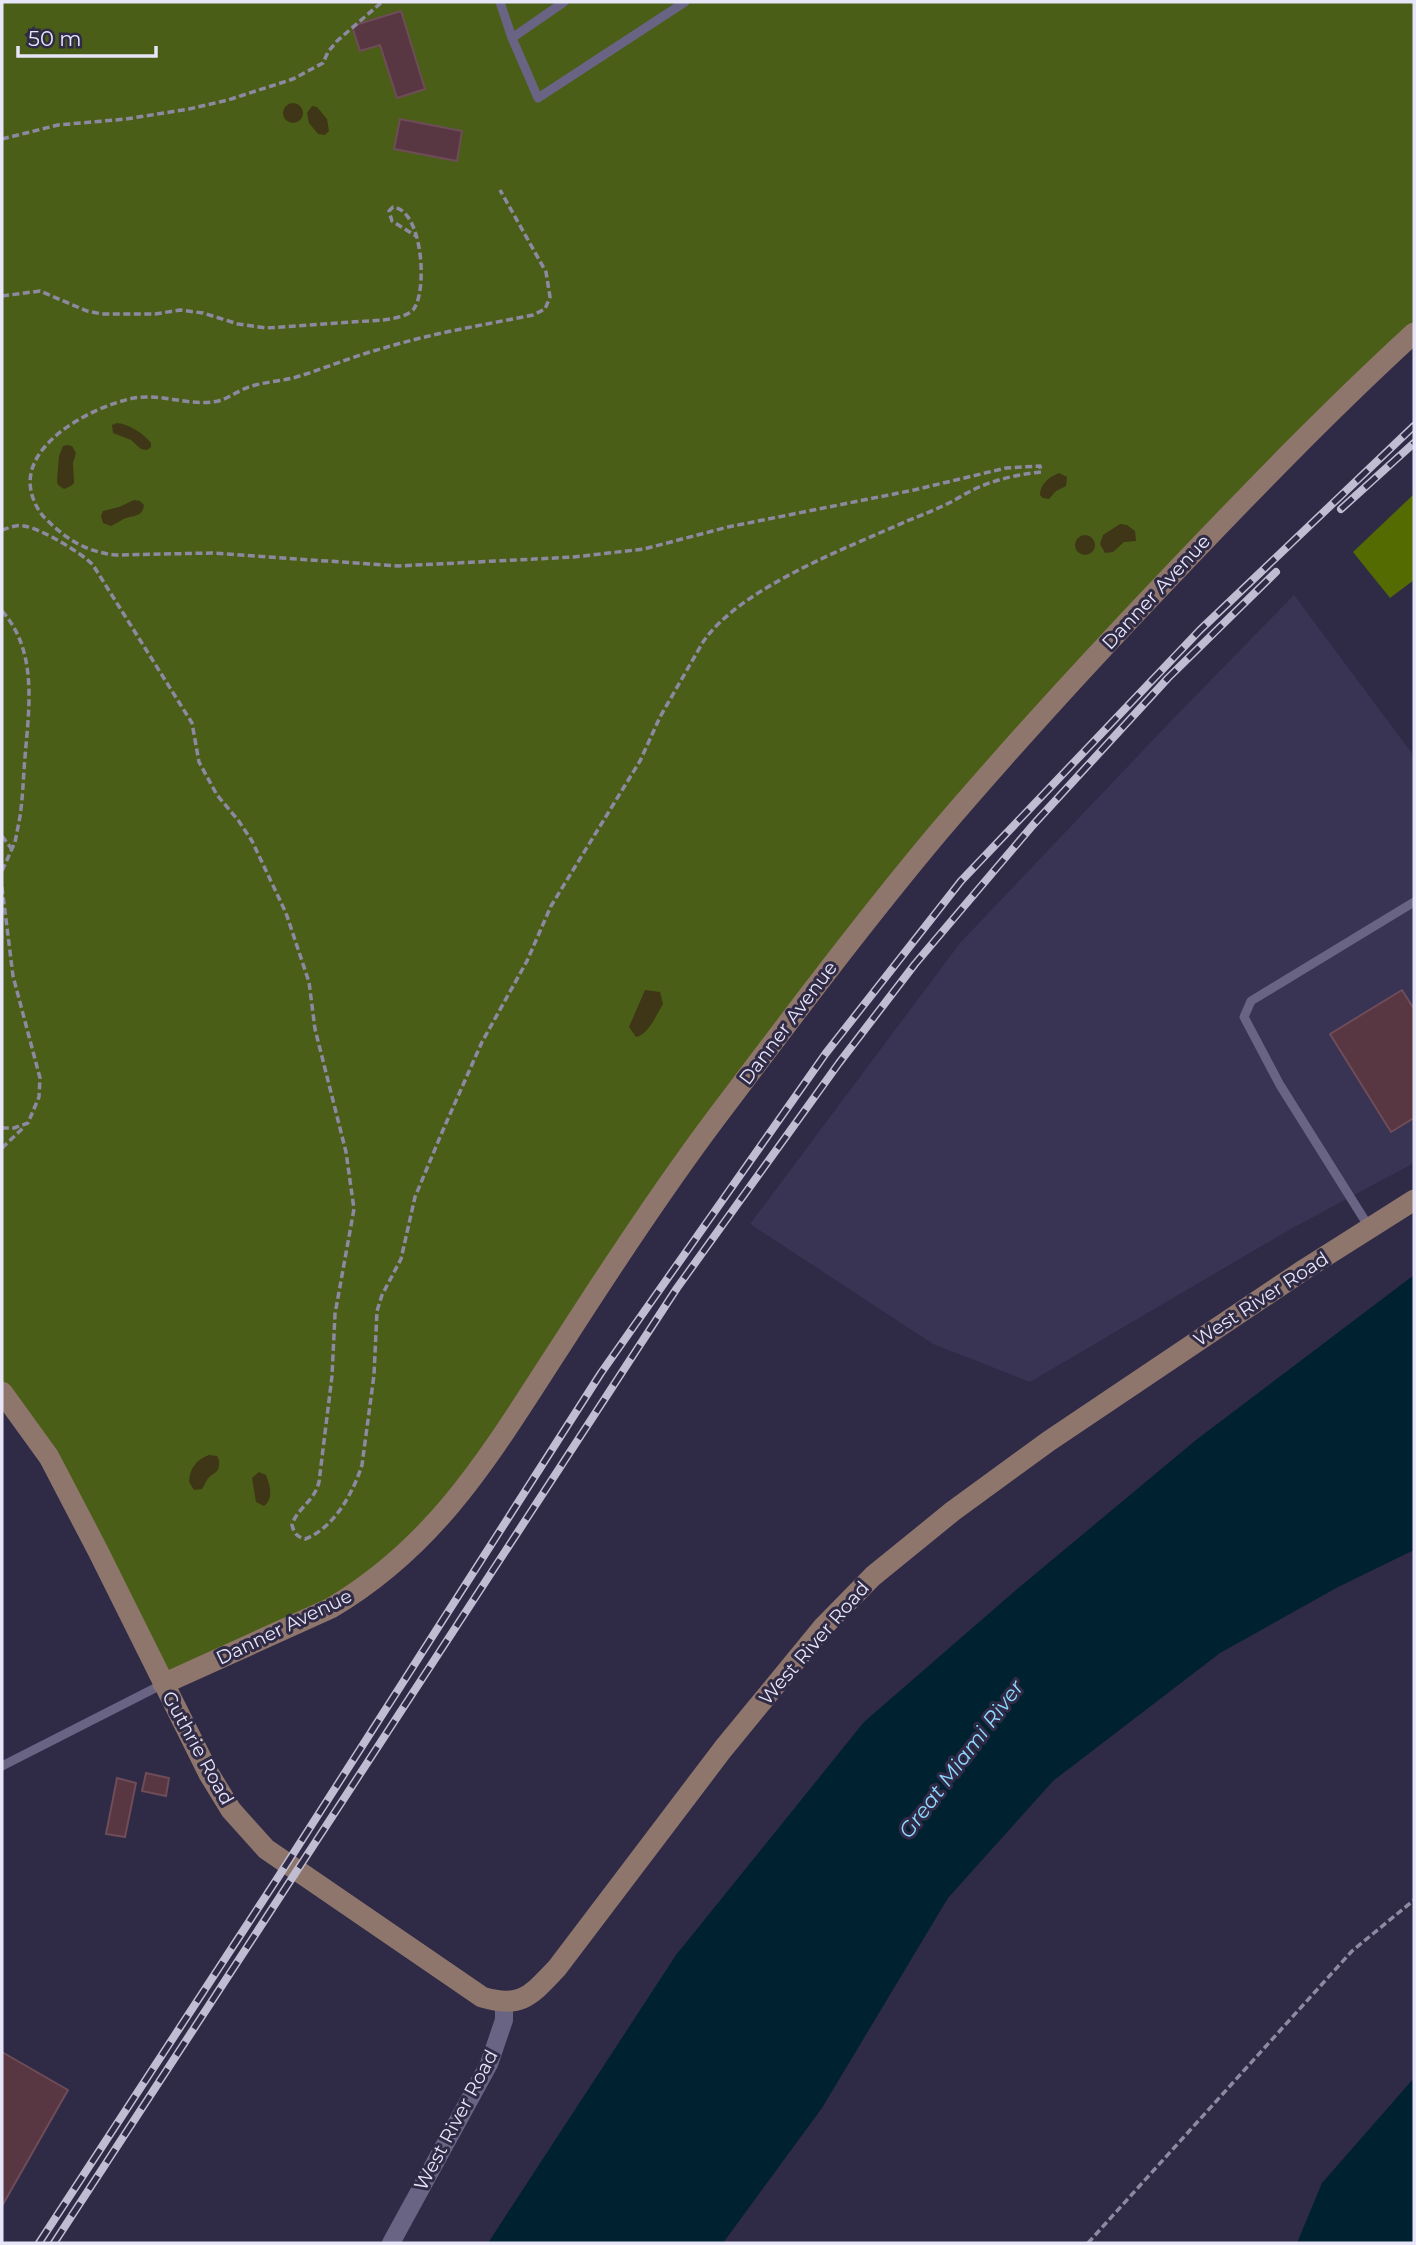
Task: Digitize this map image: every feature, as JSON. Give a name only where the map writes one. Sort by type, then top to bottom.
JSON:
[{"type":"street","name":"Danner Avenue","points":[[163,1684],[331,1608],[357,1592],[408,1552],[448,1510],[484,1464],[623,1249],[714,1121],[850,942],[937,834],[1089,662],[1258,484],[1350,392],[1414,333]]},
{"type":"street","name":"West River Road","points":[[391,2243],[489,2064],[504,2020],[504,2002],[517,2000],[533,1992],[557,1968],[723,1749],[824,1626],[882,1568],[953,1511],[1049,1441],[1236,1315],[1414,1200]]},
{"type":"street","name":"Guthrie Road","points":[[2,1392],[49,1457],[209,1774],[231,1810],[259,1842],[482,1997],[504,2002]]},
{"type":"lane","points":[[499,2],[538,98],[685,2]]},
{"type":"lane","points":[[512,38],[564,2]]},
{"type":"lane","points":[[1370,1229],[1280,1085],[1244,1017],[1251,1000],[1414,902]]},
{"type":"lane","points":[[2,1766],[163,1684]]},
{"type":"path","points":[[2,139],[58,125],[189,110],[293,79],[323,63],[337,41],[382,2]]},
{"type":"path","points":[[2,530],[27,526],[71,547],[93,565],[192,723],[199,762],[218,795],[252,841],[286,913],[304,961],[312,995],[315,1029],[346,1152],[354,1209],[335,1314],[332,1376],[319,1482],[316,1494],[296,1516],[292,1525],[299,1538],[305,1539],[321,1530],[341,1509],[359,1474],[374,1375],[376,1318],[380,1301],[401,1259],[415,1197],[462,1084],[495,1017],[527,961],[551,906],[640,761],[677,685],[703,642],[718,625],[766,588],[856,543],[949,503],[981,485],[1017,475],[1041,472],[1040,466],[1006,468],[914,490],[737,525],[631,551],[428,566],[357,565],[212,553],[102,554],[92,552],[73,541],[43,517],[29,482],[35,461],[45,446],[62,431],[115,403],[143,397],[198,403],[216,402],[252,386],[291,378],[382,348],[545,309],[550,297],[546,272],[500,190]]},
{"type":"path","points":[[2,296],[40,291],[87,311],[102,314],[155,314],[180,310],[203,313],[259,328],[391,319],[408,313],[415,305],[421,272],[421,252],[416,236],[408,215],[393,207],[389,211],[392,221],[416,236]]},
{"type":"path","points":[[2,611],[20,642],[29,678],[29,717],[21,812],[18,832],[2,872]]},
{"type":"path","points":[[2,836],[12,849]]},
{"type":"path","points":[[2,887],[13,976],[40,1078],[39,1097],[28,1123],[2,1148]]},
{"type":"path","points":[[2,1128],[14,1128],[28,1123]]},
{"type":"path","points":[[1088,2243],[1352,1951],[1414,1900]]},
{"type":"shaded area","points":[[1294,595],[1414,756],[1414,1163],[1289,1230],[1030,1382],[933,1344],[750,1224],[960,943]]},
{"type":"green space","points":[[2,2],[1414,2],[1414,333],[1258,484],[850,942],[483,1464],[374,1580],[163,1684],[2,1392]]},
{"type":"green space","points":[[1414,494],[1414,580],[1390,598],[1353,552]]},
{"type":"sand","points":[[293,103],[300,106],[303,113],[300,120],[293,123],[286,120],[283,113],[286,106]]},
{"type":"sand","points":[[312,106],[317,107],[327,119],[329,131],[325,135],[318,134],[309,123],[307,113]]},
{"type":"sand","points":[[117,423],[140,433],[151,443],[151,447],[147,450],[141,449],[131,440],[113,433],[112,425]]},
{"type":"sand","points":[[63,446],[72,446],[76,453],[73,463],[74,483],[64,489],[57,481],[59,456]]},
{"type":"sand","points":[[1059,473],[1067,477],[1066,486],[1056,491],[1049,499],[1043,498],[1040,491],[1043,484]]},
{"type":"sand","points":[[134,500],[144,505],[139,514],[111,526],[103,523],[103,511]]},
{"type":"sand","points":[[1120,524],[1135,531],[1136,541],[1124,542],[1113,552],[1105,553],[1100,544],[1103,535]]},
{"type":"sand","points":[[1081,535],[1089,535],[1095,545],[1089,555],[1081,555],[1075,549],[1075,541]]},
{"type":"sand","points":[[645,990],[660,992],[663,1004],[648,1028],[636,1037],[629,1027]]},
{"type":"sand","points":[[209,1455],[217,1456],[218,1468],[202,1489],[194,1490],[189,1482],[192,1469],[197,1462]]},
{"type":"sand","points":[[259,1472],[266,1475],[270,1487],[269,1499],[264,1506],[256,1502],[252,1478]]},
{"type":"water","name":"Great Miami River","points":[[1414,1275],[1414,1550],[1338,1587],[1220,1653],[1053,1781],[948,1898],[822,2108],[723,2243],[488,2243],[676,1955],[864,1722],[1016,1590],[1196,1440]]},
{"type":"water","points":[[1414,2078],[1414,2243],[1297,2243],[1322,2183]]},
{"type":"building","points":[[401,11],[425,89],[397,98],[380,45],[360,51],[352,26]]},
{"type":"building","points":[[400,119],[462,131],[457,161],[394,149]]},
{"type":"building","points":[[1402,990],[1414,1009],[1414,1118],[1391,1132],[1330,1034]]},
{"type":"building","points":[[146,1773],[169,1778],[166,1796],[142,1791]]},
{"type":"building","points":[[117,1778],[136,1783],[125,1837],[106,1834]]},
{"type":"building","points":[[2,2052],[68,2090],[2,2206]]},
{"type":"railway","points":[[39,2243],[277,1879],[601,1373],[826,1053],[961,881],[1200,630],[1414,426]]},
{"type":"railway","points":[[1341,509],[1414,443]]},
{"type":"railway","points":[[54,2243],[677,1288],[839,1063],[915,964],[1033,825],[1168,678],[1276,572]]}]
